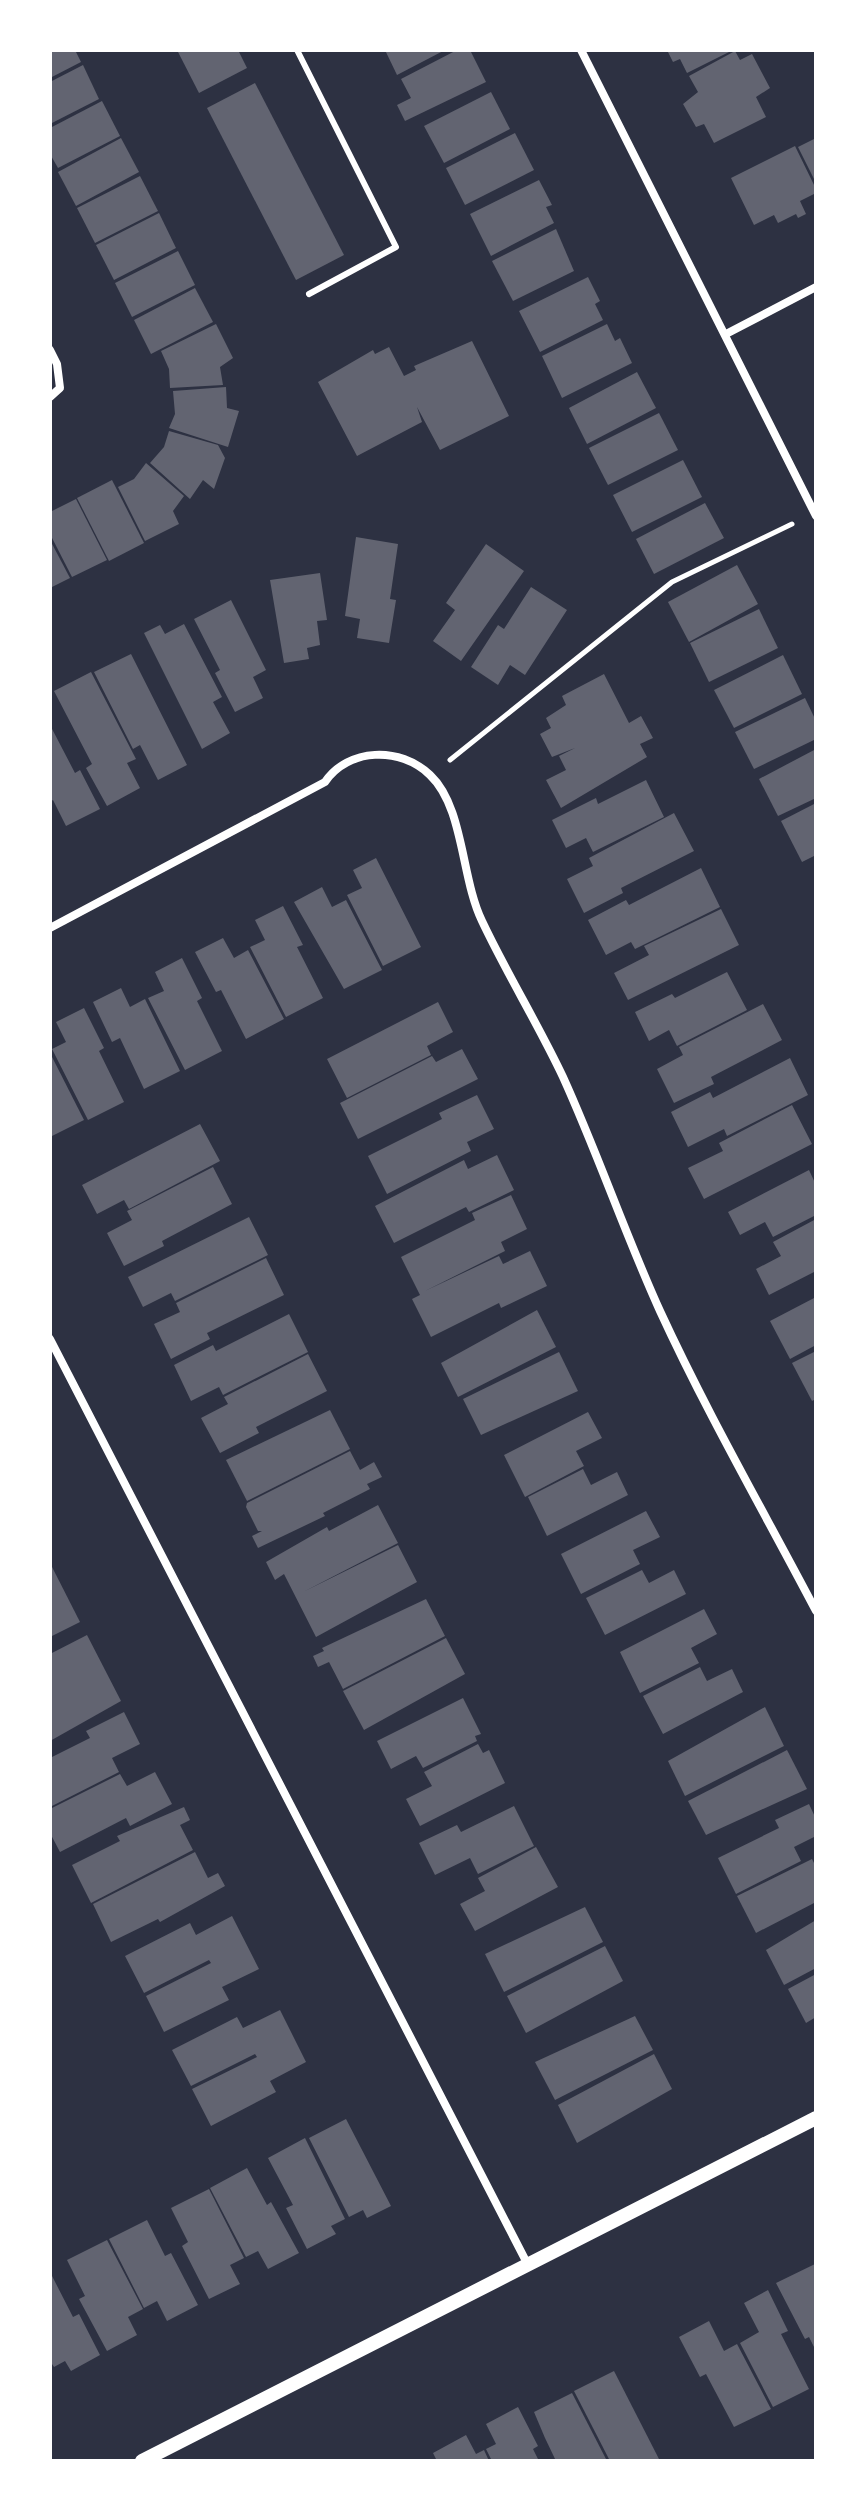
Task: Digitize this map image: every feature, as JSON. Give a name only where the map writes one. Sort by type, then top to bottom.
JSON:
[{"type":"street","points":[[581,50],[815,515]]},
{"type":"street","points":[[726,334],[816,287]]},
{"type":"street","points":[[50,350],[57,364],[60,388],[50,397]]},
{"type":"street","points":[[50,928],[325,782],[334,768],[348,760],[370,755],[392,755],[413,762],[431,776],[450,803],[463,867],[480,918],[562,1076],[660,1312],[816,1611]]},
{"type":"street","points":[[50,1339],[528,2265]]},
{"type":"street","points":[[142,2461],[816,2118]]},
{"type":"lane","points":[[297,50],[396,247],[309,294]]},
{"type":"path","points":[[431,776],[672,582],[815,515]]},
{"type":"building","points":[[50,50],[75,50],[81,62],[50,78]]},
{"type":"building","points":[[177,50],[238,50],[247,68],[199,93]]},
{"type":"building","points":[[385,50],[445,50],[397,75]]},
{"type":"building","points":[[457,50],[470,50],[486,82],[405,121],[397,105],[411,98],[401,79]]},
{"type":"building","points":[[667,50],[733,50],[687,73],[680,59],[673,62]]},
{"type":"building","points":[[735,51],[740,60],[752,54],[770,88],[756,97],[766,117],[714,143],[704,124],[696,127],[683,104],[698,92],[689,76]]},
{"type":"building","points":[[83,65],[99,99],[50,124],[50,82]]},
{"type":"building","points":[[255,83],[344,255],[296,280],[207,108]]},
{"type":"building","points":[[491,92],[510,129],[444,163],[424,126]]},
{"type":"building","points":[[102,101],[120,136],[58,168],[50,154],[50,128]]},
{"type":"building","points":[[515,133],[534,170],[465,205],[446,168]]},
{"type":"building","points":[[121,138],[139,172],[76,206],[58,172]]},
{"type":"building","points":[[816,138],[816,183],[798,147]]},
{"type":"building","points":[[795,146],[816,189],[816,193],[800,201],[806,214],[798,218],[796,214],[778,223],[774,215],[754,225],[731,178]]},
{"type":"building","points":[[140,176],[158,211],[95,243],[77,208]]},
{"type":"building","points":[[539,180],[552,205],[546,207],[554,223],[491,256],[470,214]]},
{"type":"building","points":[[159,213],[176,248],[114,280],[96,245]]},
{"type":"building","points":[[556,229],[574,271],[513,301],[492,261]]},
{"type":"building","points":[[178,251],[195,285],[132,317],[115,283]]},
{"type":"building","points":[[588,277],[600,301],[595,304],[603,320],[540,352],[519,311]]},
{"type":"building","points":[[195,288],[213,322],[151,354],[134,320]]},
{"type":"building","points":[[216,324],[233,358],[220,367],[223,385],[170,388],[169,369],[161,351]]},
{"type":"building","points":[[607,324],[615,341],[620,338],[632,363],[562,398],[542,356]]},
{"type":"building","points":[[472,341],[509,416],[440,450],[417,407],[422,422],[357,456],[318,382],[373,350],[375,354],[389,347],[404,376],[416,370],[414,366]]},
{"type":"building","points":[[637,372],[656,408],[587,444],[569,408]]},
{"type":"building","points":[[226,387],[227,408],[239,411],[228,447],[169,428],[175,414],[173,391]]},
{"type":"building","points":[[659,413],[678,450],[608,485],[589,448]]},
{"type":"building","points":[[169,431],[218,445],[225,458],[214,489],[203,480],[190,499],[150,463],[164,447]]},
{"type":"building","points":[[683,460],[702,497],[632,532],[613,495]]},
{"type":"building","points":[[146,463],[184,496],[173,511],[179,524],[145,541],[118,487],[134,479]]},
{"type":"building","points":[[112,480],[144,543],[109,561],[77,498]]},
{"type":"building","points":[[76,499],[107,560],[72,577],[50,534],[50,512]]},
{"type":"building","points":[[705,503],[724,538],[654,574],[636,539]]},
{"type":"building","points":[[356,537],[398,544],[390,599],[396,600],[389,643],[357,638],[360,619],[345,616]]},
{"type":"building","points":[[50,540],[70,578],[50,588]]},
{"type":"building","points":[[486,544],[524,571],[461,661],[433,641],[455,610],[446,603]]},
{"type":"building","points":[[737,565],[758,604],[689,642],[668,602]]},
{"type":"building","points":[[320,573],[327,620],[317,621],[320,645],[307,648],[309,659],[284,663],[270,580]]},
{"type":"building","points":[[531,587],[567,610],[525,675],[510,665],[498,685],[471,667],[498,625],[504,629]]},
{"type":"building","points":[[231,600],[266,670],[253,677],[263,698],[235,712],[215,673],[220,670],[194,619]]},
{"type":"building","points":[[759,609],[778,648],[709,682],[690,643]]},
{"type":"building","points":[[184,624],[222,697],[213,702],[230,733],[202,749],[144,633],[160,625],[165,634]]},
{"type":"building","points":[[131,654],[187,765],[158,780],[140,745],[133,749],[94,672]]},
{"type":"building","points":[[783,655],[802,694],[734,728],[714,690]]},
{"type":"building","points":[[91,672],[136,759],[127,763],[140,788],[107,806],[86,768],[92,764],[54,691]]},
{"type":"building","points":[[604,674],[629,723],[641,716],[653,738],[640,744],[647,757],[561,808],[546,780],[566,770],[559,756],[575,748],[552,757],[540,734],[551,728],[546,718],[566,705],[562,696]]},
{"type":"building","points":[[805,698],[816,721],[816,739],[754,769],[735,732]]},
{"type":"building","points":[[50,725],[75,773],[80,770],[100,809],[66,826],[53,800],[50,802]]},
{"type":"building","points":[[816,749],[816,798],[778,816],[759,779]]},
{"type":"building","points":[[646,780],[664,817],[593,852],[586,838],[566,848],[552,820],[596,798],[598,804]]},
{"type":"building","points":[[816,803],[816,855],[802,862],[781,821]]},
{"type":"building","points":[[674,813],[694,851],[621,888],[623,893],[584,913],[567,879],[593,866],[589,858]]},
{"type":"building","points":[[376,858],[421,947],[383,966],[347,895],[362,888],[353,870]]},
{"type":"building","points":[[701,868],[720,907],[635,949],[631,942],[606,955],[588,920],[626,900],[629,905]]},
{"type":"building","points":[[322,887],[332,907],[346,900],[382,970],[344,989],[294,902]]},
{"type":"building","points":[[283,906],[303,945],[297,947],[323,998],[286,1017],[250,947],[265,940],[255,920]]},
{"type":"building","points":[[721,909],[739,945],[628,1000],[614,973],[649,955],[644,946]]},
{"type":"building","points":[[223,938],[234,958],[248,950],[284,1019],[246,1039],[221,990],[216,992],[195,952]]},
{"type":"building","points":[[182,958],[202,998],[197,1001],[222,1051],[185,1070],[148,998],[164,991],[155,972]]},
{"type":"building","points":[[727,972],[747,1010],[677,1046],[669,1030],[649,1041],[635,1012],[672,994],[675,998]]},
{"type":"building","points":[[121,988],[130,1007],[145,999],[180,1071],[144,1089],[120,1038],[112,1042],[93,1002]]},
{"type":"building","points":[[438,1002],[453,1032],[427,1046],[431,1055],[347,1098],[327,1059]]},
{"type":"building","points":[[763,1004],[782,1040],[711,1077],[714,1084],[674,1103],[657,1069],[683,1055],[679,1047]]},
{"type":"building","points":[[84,1008],[104,1048],[99,1051],[124,1102],[88,1120],[52,1049],[66,1042],[56,1022]]},
{"type":"building","points":[[462,1049],[478,1079],[358,1139],[340,1103],[432,1056],[436,1062]]},
{"type":"building","points":[[50,1053],[84,1120],[50,1137]]},
{"type":"building","points":[[790,1058],[808,1095],[727,1136],[724,1129],[688,1147],[671,1112],[710,1092],[713,1098]]},
{"type":"building","points":[[477,1095],[494,1129],[467,1142],[471,1151],[387,1194],[368,1156],[442,1119],[439,1113]]},
{"type":"building","points":[[792,1105],[812,1144],[704,1199],[688,1168],[723,1151],[719,1143]]},
{"type":"building","points":[[200,1124],[220,1161],[129,1209],[124,1200],[97,1214],[82,1185]]},
{"type":"building","points":[[497,1155],[514,1190],[469,1212],[466,1207],[394,1243],[375,1206],[464,1160],[468,1169]]},
{"type":"building","points":[[213,1167],[232,1204],[162,1241],[164,1246],[124,1266],[107,1233],[132,1220],[127,1211]]},
{"type":"building","points":[[809,1170],[816,1185],[816,1215],[773,1237],[765,1222],[740,1235],[728,1212]]},
{"type":"building","points":[[511,1195],[527,1229],[501,1242],[505,1251],[425,1291],[499,1256],[503,1264],[530,1251],[547,1286],[501,1308],[499,1303],[431,1337],[412,1299],[420,1295],[401,1257],[475,1220],[472,1213]]},
{"type":"building","points":[[249,1217],[268,1255],[175,1301],[171,1293],[143,1307],[128,1277]]},
{"type":"building","points":[[816,1219],[816,1271],[769,1295],[756,1269],[781,1256],[773,1242]]},
{"type":"building","points":[[266,1258],[284,1295],[207,1333],[210,1339],[171,1359],[154,1324],[180,1312],[176,1303]]},
{"type":"building","points":[[816,1297],[816,1345],[790,1359],[770,1321]]},
{"type":"building","points":[[537,1310],[556,1347],[458,1397],[441,1363]]},
{"type":"building","points":[[289,1314],[308,1352],[223,1395],[219,1387],[191,1401],[174,1365],[213,1345],[216,1351]]},
{"type":"building","points":[[816,1351],[816,1399],[812,1401],[792,1363]]},
{"type":"building","points":[[559,1352],[578,1391],[481,1435],[463,1399]]},
{"type":"building","points":[[308,1354],[327,1391],[256,1427],[259,1433],[220,1453],[201,1418],[228,1404],[224,1397]]},
{"type":"building","points":[[330,1410],[350,1449],[247,1501],[226,1460]]},
{"type":"building","points":[[588,1412],[602,1438],[576,1451],[584,1466],[525,1497],[504,1455]]},
{"type":"building","points":[[350,1451],[360,1470],[374,1462],[382,1477],[367,1484],[370,1489],[323,1513],[325,1516],[258,1548],[252,1536],[262,1531],[258,1531],[247,1503]]},
{"type":"building","points":[[583,1469],[591,1485],[617,1472],[628,1495],[547,1536],[528,1497]]},
{"type":"building","points":[[378,1505],[398,1543],[305,1591],[398,1545],[417,1582],[316,1637],[284,1574],[275,1580],[266,1562],[327,1527],[329,1531]]},
{"type":"building","points":[[646,1511],[660,1537],[633,1550],[640,1564],[581,1594],[561,1554]]},
{"type":"building","points":[[50,1563],[80,1622],[50,1637]]},
{"type":"building","points":[[642,1570],[649,1583],[674,1570],[686,1594],[605,1635],[586,1598]]},
{"type":"building","points":[[426,1599],[445,1636],[343,1689],[329,1662],[318,1667],[313,1656],[324,1651],[322,1648]]},
{"type":"building","points":[[704,1609],[717,1634],[691,1648],[699,1663],[640,1693],[620,1652]]},
{"type":"building","points":[[87,1635],[121,1701],[50,1741],[50,1654]]},
{"type":"building","points":[[446,1638],[465,1674],[364,1730],[343,1691]]},
{"type":"building","points":[[700,1667],[707,1681],[732,1669],[743,1692],[663,1734],[643,1696]]},
{"type":"building","points":[[463,1698],[481,1734],[475,1736],[477,1741],[423,1768],[416,1756],[391,1769],[377,1741]]},
{"type":"building","points":[[765,1707],[784,1746],[685,1796],[668,1761]]},
{"type":"building","points":[[124,1712],[140,1744],[112,1758],[119,1772],[50,1807],[50,1758],[90,1738],[86,1731]]},
{"type":"building","points":[[478,1744],[483,1753],[489,1750],[505,1783],[420,1826],[406,1799],[432,1786],[424,1772]]},
{"type":"building","points":[[787,1750],[807,1789],[706,1835],[688,1801]]},
{"type":"building","points":[[155,1772],[172,1804],[130,1826],[126,1818],[60,1852],[50,1833],[50,1809],[120,1774],[127,1786]]},
{"type":"building","points":[[809,1804],[816,1819],[816,1836],[794,1847],[801,1861],[736,1894],[718,1858],[779,1828],[775,1820]]},
{"type":"building","points":[[514,1806],[534,1846],[478,1874],[470,1858],[435,1875],[419,1843],[457,1825],[461,1832]]},
{"type":"building","points":[[184,1807],[190,1820],[180,1825],[193,1850],[91,1903],[72,1865],[120,1841],[117,1836]]},
{"type":"building","points":[[536,1847],[558,1887],[475,1931],[460,1904],[485,1891],[478,1878]]},
{"type":"building","points":[[195,1852],[208,1878],[218,1873],[225,1886],[160,1922],[158,1919],[111,1942],[93,1904]]},
{"type":"building","points":[[812,1859],[816,1867],[816,1902],[756,1933],[737,1896]]},
{"type":"building","points":[[585,1907],[603,1942],[504,1992],[485,1954]]},
{"type":"building","points":[[232,1916],[259,1969],[222,1987],[229,2000],[164,2032],[146,1996],[211,1963],[209,1960],[144,1993],[125,1956],[190,1923],[196,1935]]},
{"type":"building","points":[[816,1920],[816,1968],[784,1985],[766,1950]]},
{"type":"building","points":[[605,1946],[623,1981],[526,2033],[507,1996]]},
{"type":"building","points":[[816,1974],[816,2017],[806,2023],[788,1989]]},
{"type":"building","points":[[280,2010],[306,2062],[270,2081],[276,2092],[211,2126],[192,2089],[257,2057],[255,2054],[191,2086],[172,2050],[237,2017],[243,2028]]},
{"type":"building","points":[[635,2016],[653,2050],[555,2100],[535,2062]]},
{"type":"building","points":[[654,2054],[672,2089],[577,2143],[558,2105]]},
{"type":"building","points":[[346,2119],[391,2206],[367,2218],[363,2210],[349,2217],[309,2138]]},
{"type":"building","points":[[305,2138],[345,2219],[331,2226],[336,2234],[307,2249],[286,2208],[293,2205],[268,2158]]},
{"type":"building","points":[[247,2168],[267,2205],[271,2202],[299,2253],[268,2269],[258,2251],[246,2257],[210,2188]]},
{"type":"building","points":[[209,2189],[244,2258],[230,2265],[240,2284],[209,2299],[182,2246],[188,2242],[171,2208]]},
{"type":"building","points":[[147,2220],[165,2256],[171,2253],[198,2305],[167,2321],[157,2301],[144,2308],[109,2239]]},
{"type":"building","points":[[107,2240],[143,2309],[128,2317],[137,2335],[107,2351],[79,2299],[85,2296],[67,2260]]},
{"type":"building","points":[[815,2264],[816,2351],[809,2337],[805,2339],[776,2283]]},
{"type":"building","points":[[50,2272],[73,2317],[79,2314],[100,2355],[71,2371],[65,2361],[54,2367],[50,2361]]},
{"type":"building","points":[[768,2290],[788,2331],[781,2334],[809,2389],[773,2407],[740,2343],[759,2332],[744,2303]]},
{"type":"building","points":[[709,2321],[724,2351],[737,2344],[771,2409],[734,2427],[706,2374],[700,2377],[679,2337]]},
{"type":"building","points":[[614,2371],[660,2461],[610,2461],[574,2391]]},
{"type":"building","points":[[572,2393],[607,2461],[556,2461],[534,2412]]},
{"type":"building","points":[[518,2407],[538,2446],[533,2449],[539,2461],[492,2461],[486,2449],[496,2444],[486,2424]]},
{"type":"building","points":[[466,2435],[476,2454],[484,2450],[489,2461],[437,2461],[433,2453]]}]
